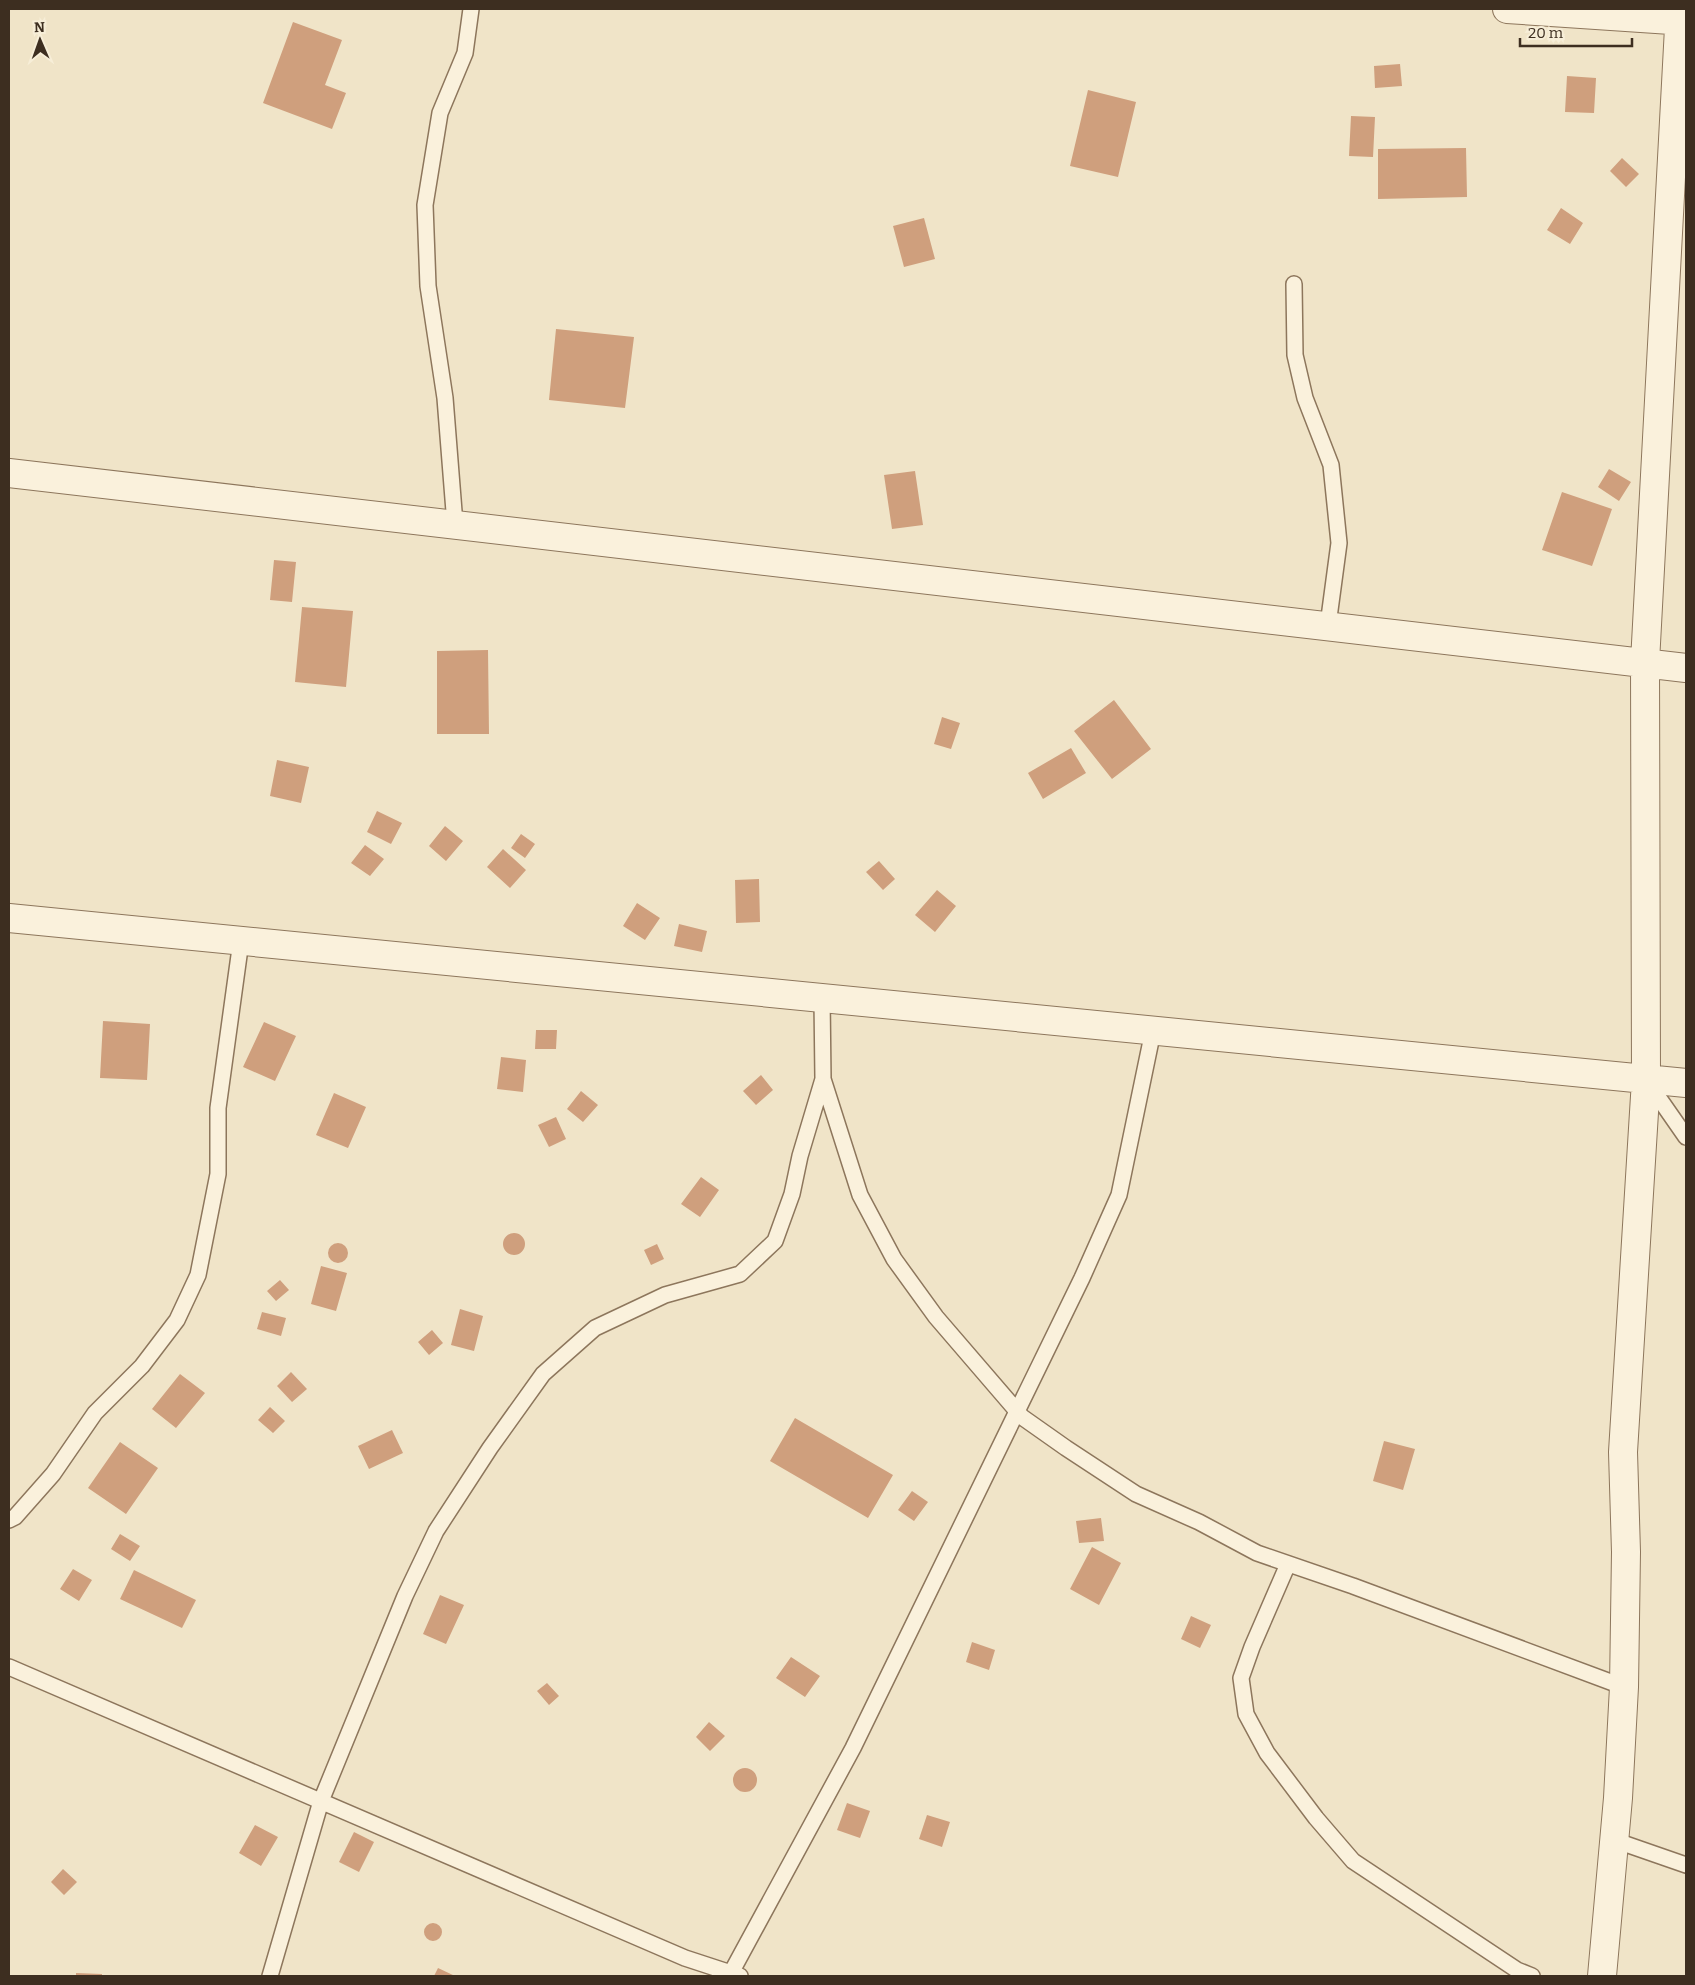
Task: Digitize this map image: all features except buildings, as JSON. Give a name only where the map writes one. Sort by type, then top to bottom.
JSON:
[{"type":"street","points":[[1507,9],[1682,17],[1645,662],[1646,1080],[1622,1452],[1626,1552],[1624,1688],[1614,1840],[1602,1976]]},
{"type":"street","points":[[9,473],[1686,668]]},
{"type":"street","points":[[9,918],[1686,1083]]},
{"type":"lane","points":[[455,524],[445,398],[428,286],[425,205],[440,114],[465,53],[471,9]]},
{"type":"lane","points":[[1294,284],[1295,356],[1305,398],[1331,465],[1339,543],[1328,625]]},
{"type":"lane","points":[[9,1520],[15,1517],[53,1474],[95,1413],[142,1366],[177,1320],[198,1275],[218,1174],[218,1108],[241,941]]},
{"type":"lane","points":[[822,998],[823,1079],[860,1195],[894,1259],[936,1316],[1022,1417],[1136,1494],[1199,1522],[1257,1553],[1353,1586],[1624,1688]]},
{"type":"lane","points":[[9,1667],[685,1958],[736,1975],[853,1748],[1082,1278],[1119,1194],[1153,1031]]},
{"type":"lane","points":[[270,1976],[320,1801],[405,1596],[436,1532],[490,1448],[543,1374],[595,1328],[665,1295],[740,1274],[775,1241],[792,1194],[800,1156],[823,1079]]},
{"type":"lane","points":[[1646,1080],[1686,1137]]},
{"type":"lane","points":[[1288,1564],[1252,1647],[1241,1678],[1246,1714],[1267,1753],[1290,1785],[1353,1861],[1517,1970],[1532,1976]]},
{"type":"lane","points":[[1614,1840],[1686,1865]]}]
